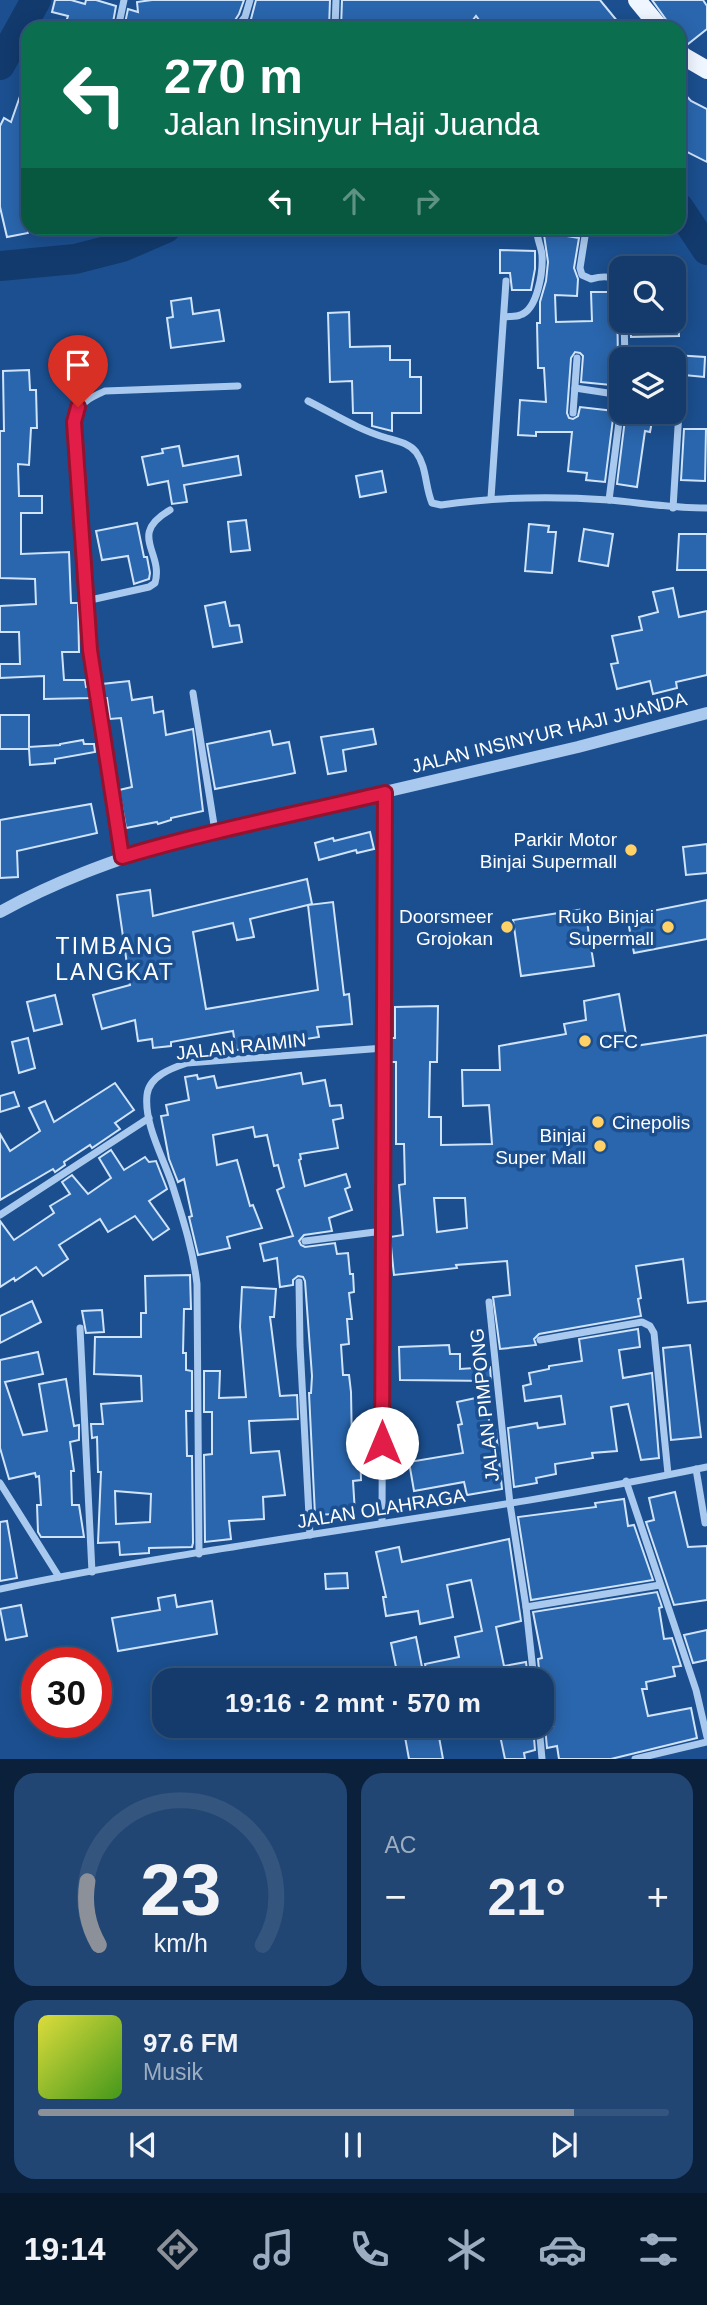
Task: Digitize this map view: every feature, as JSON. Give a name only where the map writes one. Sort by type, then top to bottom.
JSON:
[{"type":"main road","points":[[637,0],[654,21]]},
{"type":"main road","points":[[686,58],[707,70]]},
{"type":"street","points":[[120,21],[124,0]]},
{"type":"street","points":[[242,21],[250,0]]},
{"type":"street","points":[[335,21],[336,0]]},
{"type":"street","points":[[503,317],[520,316],[528,311],[531,304],[541,275],[542,253],[536,235]]},
{"type":"street","points":[[585,235],[580,268],[582,275],[591,279],[609,276]]},
{"type":"street","points":[[491,498],[506,281]]},
{"type":"street","points":[[573,413],[577,358]]},
{"type":"street","points":[[122,857],[90,650],[74,422],[78,407],[105,391],[238,386]]},
{"type":"street","points":[[575,388],[609,393]]},
{"type":"street","points":[[308,401],[366,431],[408,444],[423,464],[432,503],[441,505],[491,498],[609,500],[673,509],[707,508]]},
{"type":"street","points":[[609,500],[619,424]]},
{"type":"street","points":[[673,509],[678,424]]},
{"type":"street","points":[[86,601],[149,587],[155,583],[158,574],[149,544],[150,528],[156,519],[170,510]]},
{"type":"street","points":[[193,693],[215,831]]},
{"type":"street","name":"JALAN INSINYUR HAJI JUANDA","points":[[0,912],[46,887],[122,857],[215,831],[578,747],[707,713]]},
{"type":"street","points":[[382,1522],[385,793]]},
{"type":"street","name":"JALAN RAIMIN","points":[[149,1118],[147,1093],[155,1080],[167,1070],[187,1063],[384,1048]]},
{"type":"street","points":[[0,1215],[149,1118],[194,1258],[197,1284],[199,1554]]},
{"type":"street","points":[[305,1241],[383,1231]]},
{"type":"street","points":[[299,1282],[310,1535]]},
{"type":"street","name":"JALAN PIMPONG","points":[[489,1302],[510,1504],[533,1668]]},
{"type":"street","points":[[540,1340],[642,1322],[650,1326],[654,1333],[668,1474]]},
{"type":"street","points":[[79,1328],[92,1572]]},
{"type":"street","name":"JALAN OLAHRAGA","points":[[0,1589],[382,1522],[510,1504],[707,1467]]},
{"type":"street","points":[[696,1469],[705,1523]]},
{"type":"street","points":[[626,1481],[696,1690],[706,1731]]},
{"type":"street","points":[[0,1483],[59,1577]]},
{"type":"street","points":[[526,1607],[660,1585]]},
{"type":"street","points":[[540,1738],[542,1759]]},
{"type":"street","points":[[635,1759],[707,1742]]},
{"type":"building","points":[[55,0],[71,0],[85,4],[86,0],[96,0],[116,6],[113,21],[66,21],[68,16],[52,12]]},
{"type":"building","points":[[244,0],[234,21],[125,21],[128,9],[138,12],[137,2]]},
{"type":"building","points":[[256,0],[330,0],[329,21],[249,21]]},
{"type":"building","points":[[342,0],[600,0],[617,21],[480,21],[476,16],[472,21],[341,21]]},
{"type":"building","points":[[652,0],[703,0],[707,6],[707,29],[688,44],[686,21],[667,21]]},
{"type":"building","points":[[21,93],[21,234],[7,237],[0,207],[0,126],[4,118],[11,122]]},
{"type":"building","points":[[686,96],[707,109],[707,162],[686,152]]},
{"type":"building","points":[[544,235],[579,238],[574,268],[578,279],[577,296],[555,295],[556,322],[592,321],[591,292],[609,292],[609,333],[618,333],[618,347],[609,347],[609,385],[581,382],[583,356],[575,352],[571,358],[567,413],[569,418],[573,419],[578,416],[580,407],[609,410],[609,424],[612,424],[605,482],[586,480],[587,473],[568,471],[572,432],[518,435],[520,400],[546,402],[544,368],[538,368],[537,323],[540,323],[540,302],[548,262]]},
{"type":"building","points":[[500,250],[535,251],[531,290],[512,290],[510,273],[500,273]]},
{"type":"building","points":[[191,298],[193,314],[219,310],[224,341],[171,348],[167,318],[173,317],[171,301]]},
{"type":"building","points":[[349,312],[350,347],[390,346],[390,360],[410,360],[410,377],[421,377],[421,413],[392,413],[392,431],[372,426],[372,413],[353,413],[352,381],[330,382],[328,313]]},
{"type":"building","points":[[631,333],[679,333],[679,336],[631,337]]},
{"type":"building","points":[[686,356],[705,357],[704,377],[686,375]]},
{"type":"building","points":[[29,370],[30,390],[36,390],[37,428],[31,428],[29,465],[18,464],[19,496],[42,496],[42,513],[21,513],[21,554],[69,552],[71,603],[78,603],[79,652],[62,652],[64,680],[85,680],[91,698],[44,699],[44,676],[0,678],[0,664],[20,664],[19,632],[0,632],[0,606],[36,604],[35,579],[0,578],[0,431],[4,431],[3,371]]},
{"type":"building","points":[[624,424],[652,424],[650,432],[645,431],[637,487],[617,484]]},
{"type":"building","points":[[684,429],[706,429],[705,481],[681,480]]},
{"type":"building","points":[[179,446],[183,466],[238,456],[241,475],[184,485],[187,502],[172,504],[168,481],[148,485],[142,457],[163,453],[162,449]]},
{"type":"building","points":[[382,471],[386,492],[360,497],[356,476]]},
{"type":"building","points":[[246,520],[250,550],[231,552],[228,522]]},
{"type":"building","points":[[137,523],[150,573],[149,579],[134,584],[128,556],[102,560],[96,531]]},
{"type":"building","points":[[529,524],[549,526],[548,532],[556,532],[552,573],[525,571]]},
{"type":"building","points":[[584,529],[613,534],[608,566],[579,561]]},
{"type":"building","points":[[679,534],[707,534],[707,570],[677,570]]},
{"type":"building","points":[[673,588],[679,617],[707,611],[707,675],[676,682],[677,688],[653,694],[650,681],[617,689],[611,664],[618,663],[612,636],[642,630],[639,617],[658,612],[653,592]]},
{"type":"building","points":[[225,602],[230,626],[239,625],[242,642],[213,647],[205,606]]},
{"type":"building","points":[[129,681],[132,700],[152,697],[154,713],[163,711],[166,735],[193,729],[203,811],[171,818],[158,824],[157,822],[126,828],[119,790],[132,787],[121,718],[110,719],[102,684]]},
{"type":"building","points":[[0,715],[29,715],[29,747],[83,740],[84,744],[94,744],[95,752],[55,759],[55,763],[30,765],[29,749],[0,749]]},
{"type":"building","points":[[373,729],[376,744],[343,750],[346,771],[328,774],[321,737]]},
{"type":"building","points":[[270,731],[273,745],[289,742],[295,773],[215,789],[207,744]]},
{"type":"building","points":[[91,804],[97,833],[17,851],[18,877],[0,878],[0,820]]},
{"type":"building","points":[[370,832],[374,849],[357,853],[356,850],[319,860],[315,843]]},
{"type":"building","points":[[707,844],[707,873],[686,875],[683,847]]},
{"type":"building","points":[[307,879],[312,904],[250,919],[254,937],[237,940],[233,923],[193,932],[206,1009],[318,990],[308,905],[333,902],[344,995],[349,994],[352,1024],[317,1027],[319,1037],[236,1050],[233,1031],[171,1042],[171,1046],[153,1048],[152,1039],[138,1041],[135,1020],[102,1029],[93,995],[130,985],[117,895],[150,890],[153,916]]},
{"type":"building","name":"Ruko Binjai Supermall","points":[[707,900],[707,939],[634,953],[627,916]]},
{"type":"building","points":[[585,909],[594,966],[521,976],[513,920]]},
{"type":"building","name":"Binjai Super Mall","points":[[619,994],[628,1047],[707,1035],[707,1301],[688,1303],[683,1259],[636,1266],[641,1316],[539,1334],[534,1339],[536,1345],[500,1349],[493,1297],[510,1295],[507,1261],[456,1265],[457,1268],[394,1275],[390,1237],[403,1235],[399,1185],[405,1184],[404,1144],[396,1144],[396,1062],[390,1062],[390,1038],[395,1038],[395,1007],[438,1006],[437,1062],[430,1062],[429,1117],[441,1117],[441,1145],[492,1144],[489,1105],[463,1106],[462,1070],[500,1070],[499,1046],[566,1034],[564,1024],[586,1020],[584,1001]],"holes":[[[434,1198],[465,1198],[467,1228],[437,1232]]]},
{"type":"building","points":[[55,995],[62,1024],[34,1031],[27,1002]]},
{"type":"building","points":[[28,1038],[35,1068],[19,1073],[12,1042]]},
{"type":"building","points":[[301,1073],[303,1084],[325,1080],[330,1106],[341,1105],[343,1118],[333,1120],[338,1148],[300,1154],[299,1160],[305,1186],[346,1174],[350,1187],[345,1189],[352,1210],[329,1218],[332,1231],[304,1235],[299,1241],[305,1247],[335,1243],[337,1254],[348,1253],[350,1274],[353,1274],[354,1292],[349,1293],[352,1319],[347,1319],[349,1344],[341,1345],[343,1375],[349,1375],[351,1392],[352,1446],[360,1445],[361,1480],[353,1481],[355,1513],[315,1515],[309,1393],[312,1376],[305,1281],[298,1276],[293,1280],[293,1285],[280,1287],[277,1258],[264,1261],[260,1244],[293,1236],[277,1190],[284,1187],[278,1165],[274,1166],[267,1135],[255,1137],[253,1127],[213,1135],[217,1165],[237,1160],[250,1206],[253,1205],[262,1228],[227,1237],[230,1248],[198,1255],[184,1179],[178,1182],[169,1159],[161,1116],[168,1115],[166,1105],[189,1100],[185,1077],[197,1075],[198,1079],[214,1076],[217,1088]]},
{"type":"building","points":[[115,1083],[134,1110],[115,1123],[120,1129],[92,1148],[90,1145],[64,1162],[65,1165],[55,1172],[53,1169],[0,1200],[0,1134],[10,1151],[40,1131],[29,1108],[45,1101],[54,1122]]},
{"type":"building","points":[[14,1092],[19,1106],[0,1112],[0,1096]]},
{"type":"building","points":[[111,1150],[124,1170],[145,1157],[149,1162],[156,1161],[167,1189],[149,1201],[169,1229],[153,1240],[135,1216],[108,1232],[100,1219],[59,1245],[68,1259],[43,1276],[36,1267],[0,1287],[0,1221],[14,1240],[54,1213],[50,1206],[70,1194],[62,1182],[72,1175],[88,1194],[111,1178],[99,1158]]},
{"type":"building","points":[[190,1275],[191,1309],[184,1309],[183,1353],[186,1353],[186,1370],[192,1371],[192,1411],[186,1411],[187,1456],[192,1456],[193,1543],[192,1547],[149,1548],[149,1553],[120,1555],[119,1542],[98,1543],[101,1472],[98,1472],[97,1437],[92,1438],[91,1424],[103,1424],[101,1404],[142,1401],[141,1376],[94,1374],[95,1337],[141,1337],[141,1313],[146,1313],[145,1276]],"holes":[[[115,1491],[151,1494],[150,1522],[116,1524]]]},
{"type":"building","points":[[242,1287],[276,1289],[274,1317],[270,1317],[280,1396],[297,1395],[298,1419],[249,1421],[251,1453],[279,1451],[285,1495],[263,1497],[264,1519],[229,1521],[231,1539],[205,1542],[204,1455],[212,1454],[212,1412],[204,1412],[204,1371],[220,1371],[219,1398],[246,1397],[240,1327]]},
{"type":"building","points":[[32,1301],[41,1322],[0,1343],[0,1316]]},
{"type":"building","points":[[102,1310],[104,1332],[86,1333],[82,1311]]},
{"type":"building","points":[[638,1329],[640,1347],[619,1350],[623,1378],[652,1373],[659,1458],[641,1460],[628,1404],[611,1407],[617,1451],[592,1453],[593,1458],[555,1464],[556,1474],[536,1478],[537,1483],[514,1487],[508,1428],[537,1423],[538,1428],[565,1424],[561,1396],[525,1401],[523,1386],[531,1384],[529,1373],[549,1369],[549,1366],[582,1361],[579,1339]]},
{"type":"building","points":[[449,1345],[450,1354],[460,1354],[460,1369],[490,1367],[491,1381],[400,1380],[399,1347]]},
{"type":"building","points":[[690,1345],[701,1437],[671,1440],[663,1348]]},
{"type":"building","points":[[38,1352],[43,1374],[5,1382],[23,1435],[47,1431],[39,1384],[66,1379],[74,1426],[79,1425],[79,1440],[70,1442],[74,1471],[71,1471],[72,1505],[79,1505],[84,1537],[41,1537],[38,1532],[37,1505],[41,1505],[39,1476],[36,1477],[35,1473],[9,1479],[0,1448],[0,1360]]},
{"type":"building","points":[[485,1396],[491,1432],[496,1431],[502,1489],[467,1495],[464,1482],[414,1491],[409,1462],[463,1453],[458,1425],[462,1424],[457,1402]]},
{"type":"building","points":[[675,1492],[688,1547],[707,1546],[707,1600],[674,1605],[646,1522],[654,1520],[649,1498]]},
{"type":"building","points":[[624,1499],[628,1526],[634,1525],[653,1580],[531,1600],[518,1517],[596,1507],[595,1503]]},
{"type":"building","points":[[7,1521],[17,1578],[0,1581],[0,1522]]},
{"type":"building","points":[[509,1539],[521,1621],[496,1627],[504,1666],[526,1662],[527,1668],[426,1668],[425,1664],[459,1657],[455,1637],[482,1631],[471,1580],[447,1585],[453,1617],[420,1624],[418,1611],[386,1616],[383,1597],[386,1597],[376,1552],[399,1547],[402,1562]]},
{"type":"building","points":[[347,1573],[348,1588],[326,1589],[325,1574]]},
{"type":"building","points":[[657,1592],[662,1607],[659,1608],[664,1639],[672,1638],[681,1666],[673,1667],[675,1676],[646,1682],[647,1689],[642,1689],[648,1716],[691,1708],[697,1738],[611,1759],[559,1759],[557,1746],[547,1748],[546,1738],[554,1738],[554,1668],[539,1668],[538,1659],[542,1658],[533,1612]]},
{"type":"building","points":[[175,1595],[177,1607],[212,1601],[217,1634],[118,1651],[112,1618],[160,1610],[158,1598]]},
{"type":"building","points":[[21,1605],[27,1636],[6,1640],[0,1609]]},
{"type":"building","points":[[707,1630],[707,1660],[693,1663],[684,1635]]},
{"type":"building","points":[[416,1637],[422,1667],[396,1668],[391,1643]]},
{"type":"building","points":[[405,1738],[439,1738],[443,1759],[409,1759]]},
{"type":"building","points":[[501,1738],[534,1738],[535,1750],[524,1753],[525,1759],[505,1759]]},
{"type":"waterway","points":[[24,21],[36,0]]},
{"type":"waterway","points":[[0,65],[21,27]]},
{"type":"waterway","points":[[686,218],[707,250]]},
{"type":"waterway","points":[[0,266],[75,259],[122,247],[150,235]]},
{"type":"place","name":"Parkir Motor Binjai Supermall","points":[[631,850]]},
{"type":"place","name":"Doorsmeer Grojokan","points":[[507,927]]},
{"type":"place","name":"Ruko Binjai Supermall","points":[[668,927]]},
{"type":"place","name":"CFC","points":[[585,1041]]},
{"type":"place","name":"Cinepolis","points":[[598,1122]]},
{"type":"place","name":"Binjai Super Mall","points":[[600,1146]]},
{"type":"district","name":"TIMBANG LANGKAT","points":[[115,959]]},
{"type":"route","points":[[78,407],[74,422],[90,650],[122,857],[215,831],[385,793],[382,1443]]}]
